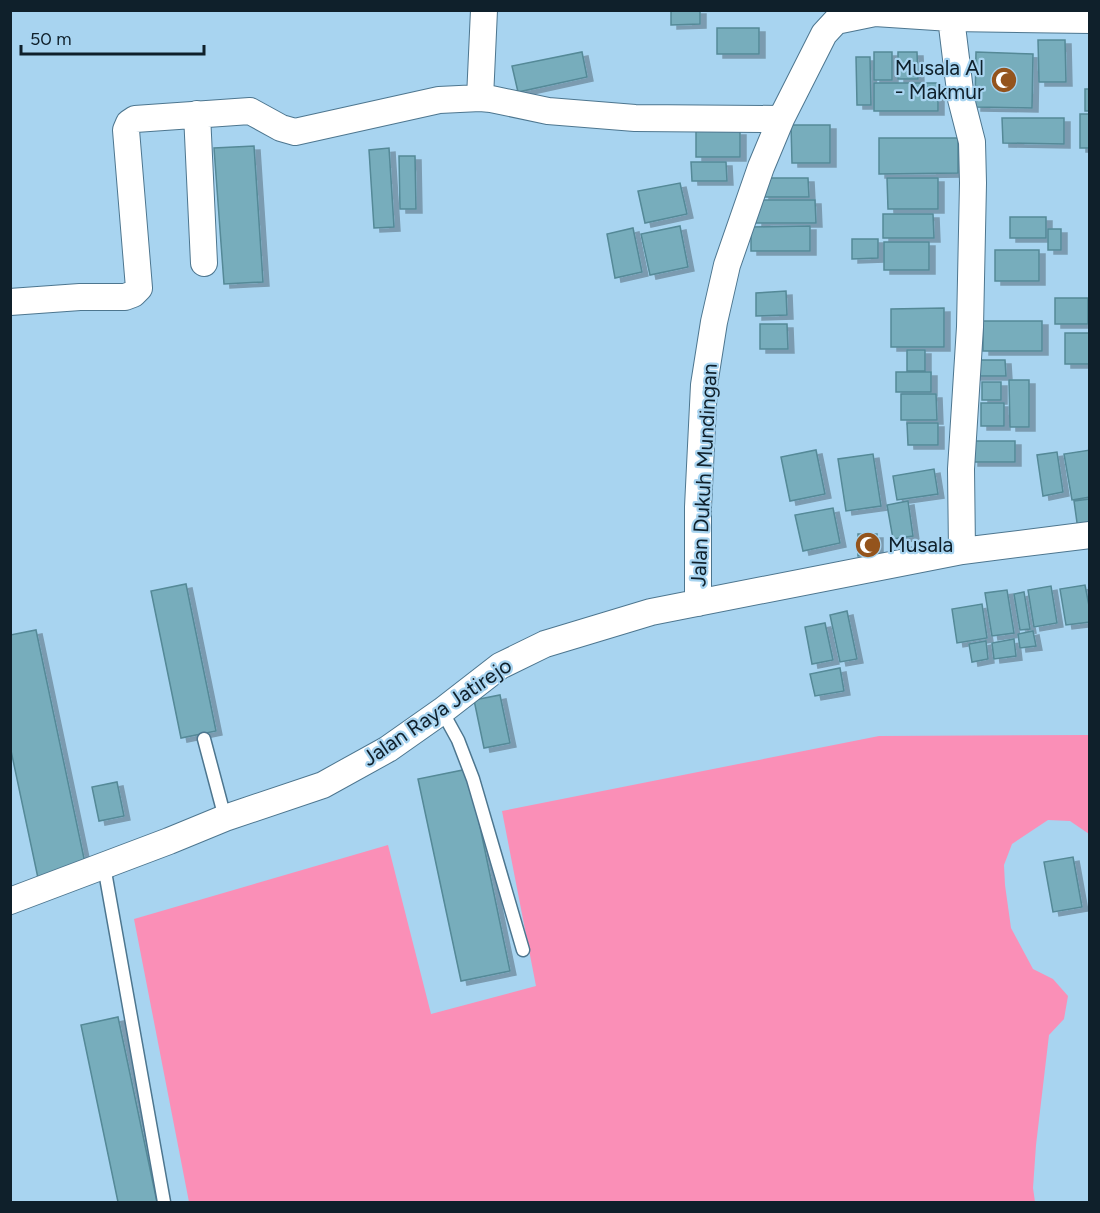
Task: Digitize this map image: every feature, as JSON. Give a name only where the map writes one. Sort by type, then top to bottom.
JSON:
[{"type":"street","points":[[480,98],[484,10]]},
{"type":"street","name":"Jalan Dukuh Mundingan","points":[[698,603],[698,507],[704,385],[714,322],[727,264],[761,167],[781,119],[832,16],[875,14],[951,18],[1089,20]]},
{"type":"street","points":[[951,18],[961,99],[972,142],[973,183],[970,327],[961,469],[962,551]]},
{"type":"street","points":[[10,302],[80,297],[125,297],[133,294],[139,288],[126,130],[129,123],[135,119],[250,111],[281,128],[295,132],[439,100],[480,98],[549,111],[635,118],[781,119]]},
{"type":"street","points":[[197,114],[204,263]]},
{"type":"street","name":"Jalan Raya Jatirejo","points":[[10,902],[225,818],[323,785],[388,749],[500,666],[545,644],[651,612],[962,551],[1089,536]]},
{"type":"lane","points":[[442,711],[458,740],[473,779],[523,950]]},
{"type":"lane","points":[[204,739],[225,818]]},
{"type":"lane","points":[[104,866],[164,1203]]},
{"type":"shaded area","points":[[1089,735],[1089,834],[1070,821],[1048,820],[1012,844],[1004,865],[1011,928],[1033,969],[1053,979],[1068,996],[1064,1019],[1049,1035],[1036,1145],[1033,1188],[1035,1202],[189,1202],[134,919],[388,845],[431,1014],[536,986],[502,811],[879,736]]},
{"type":"building","points":[[671,10],[700,10],[700,24],[671,25]]},
{"type":"building","points":[[717,28],[759,28],[759,54],[717,54]]},
{"type":"building","points":[[1038,40],[1065,40],[1066,82],[1039,82]]},
{"type":"building","points":[[582,52],[587,77],[518,92],[512,66]]},
{"type":"building","points":[[874,52],[892,52],[892,80],[874,80]]},
{"type":"building","points":[[898,52],[917,52],[918,79],[898,79]]},
{"type":"building","name":"Musala Al - Makmur","points":[[976,52],[1033,54],[1032,108],[975,107]]},
{"type":"building","points":[[856,57],[870,57],[871,105],[857,105]]},
{"type":"building","points":[[874,83],[938,83],[938,111],[874,111]]},
{"type":"building","points":[[1085,89],[1090,89],[1090,111],[1085,111]]},
{"type":"building","points":[[1080,114],[1090,114],[1090,148],[1080,148]]},
{"type":"building","points":[[1002,118],[1064,118],[1064,144],[1003,143]]},
{"type":"building","points":[[791,125],[830,125],[830,163],[792,163]]},
{"type":"building","points":[[696,131],[740,131],[740,157],[696,157]]},
{"type":"building","points":[[879,138],[958,138],[958,173],[879,174]]},
{"type":"building","points":[[254,146],[263,282],[224,284],[214,148]]},
{"type":"building","points":[[389,148],[394,227],[374,228],[369,150]]},
{"type":"building","points":[[399,156],[415,156],[416,209],[400,209]]},
{"type":"building","points":[[691,162],[726,162],[727,181],[692,181]]},
{"type":"building","points":[[763,178],[808,178],[809,197],[763,197]]},
{"type":"building","points":[[887,178],[938,178],[938,209],[888,209]]},
{"type":"building","points":[[680,183],[687,214],[645,223],[638,191]]},
{"type":"building","points":[[756,200],[815,200],[816,223],[756,223]]},
{"type":"building","points":[[883,214],[933,214],[934,238],[883,238]]},
{"type":"building","points":[[1010,217],[1046,217],[1046,238],[1010,238]]},
{"type":"building","points":[[680,226],[688,267],[650,275],[641,234]]},
{"type":"building","points":[[810,226],[810,251],[751,251],[751,227]]},
{"type":"building","points":[[633,228],[642,272],[615,278],[607,234]]},
{"type":"building","points":[[1048,229],[1061,229],[1061,250],[1048,250]]},
{"type":"building","points":[[852,239],[878,239],[878,258],[852,259]]},
{"type":"building","points":[[884,242],[929,242],[929,270],[884,270]]},
{"type":"building","points":[[995,250],[1039,250],[1039,281],[995,281]]},
{"type":"building","points":[[786,291],[787,315],[756,316],[756,293]]},
{"type":"building","points":[[1055,298],[1088,298],[1088,324],[1055,324]]},
{"type":"building","points":[[944,308],[944,347],[891,347],[891,309]]},
{"type":"building","points":[[983,321],[1042,321],[1042,351],[983,351]]},
{"type":"building","points":[[760,324],[787,324],[788,349],[760,349]]},
{"type":"building","points":[[1065,333],[1090,333],[1090,364],[1065,364]]},
{"type":"building","points":[[907,350],[925,350],[925,371],[907,371]]},
{"type":"building","points":[[970,360],[1005,360],[1006,376],[970,376]]},
{"type":"building","points":[[896,372],[931,372],[931,392],[896,392]]},
{"type":"building","points":[[1009,380],[1029,380],[1029,427],[1010,427]]},
{"type":"building","points":[[982,382],[1001,382],[1001,400],[982,400]]},
{"type":"building","points":[[901,394],[936,394],[937,420],[901,420]]},
{"type":"building","points":[[981,403],[1004,403],[1004,426],[981,426]]},
{"type":"building","points":[[907,423],[938,423],[938,445],[908,445]]},
{"type":"building","points":[[972,441],[1015,441],[1015,462],[972,462]]},
{"type":"building","points":[[816,450],[825,494],[790,501],[781,457]]},
{"type":"building","points":[[1090,450],[1090,497],[1072,500],[1064,454]]},
{"type":"building","points":[[1057,452],[1063,492],[1043,496],[1037,455]]},
{"type":"building","points":[[873,454],[881,506],[846,511],[838,459]]},
{"type":"building","points":[[934,469],[938,494],[897,500],[893,476]]},
{"type":"building","points":[[1090,499],[1090,528],[1078,530],[1074,501]]},
{"type":"building","points":[[908,501],[913,536],[893,539],[887,505]]},
{"type":"building","points":[[833,508],[840,543],[803,551],[795,515]]},
{"type":"building","name":"Musala","points":[[858,534],[877,534],[877,555],[858,556]]},
{"type":"building","points":[[186,584],[216,731],[181,738],[151,591]]},
{"type":"building","points":[[1085,585],[1090,622],[1066,625],[1060,589]]},
{"type":"building","points":[[1051,586],[1057,623],[1034,627],[1028,590]]},
{"type":"building","points":[[1007,590],[1014,633],[992,636],[985,593]]},
{"type":"building","points":[[1024,592],[1030,629],[1020,630],[1014,594]]},
{"type":"building","points":[[982,604],[987,638],[957,643],[952,609]]},
{"type":"building","points":[[847,611],[857,659],[840,662],[830,615]]},
{"type":"building","points":[[825,623],[833,660],[812,664],[805,627]]},
{"type":"building","points":[[36,630],[86,868],[38,878],[10,746],[10,635]]},
{"type":"building","points":[[1033,631],[1036,646],[1020,648],[1018,634]]},
{"type":"building","points":[[1014,639],[1016,656],[994,659],[992,643]]},
{"type":"building","points":[[986,641],[988,659],[972,662],[969,644]]},
{"type":"building","points":[[840,668],[844,691],[815,696],[810,674]]},
{"type":"building","points":[[500,695],[510,743],[484,748],[474,700]]},
{"type":"building","points":[[468,769],[510,971],[461,981],[418,779]]},
{"type":"building","points":[[117,782],[124,816],[99,821],[92,787]]},
{"type":"building","points":[[1073,857],[1082,907],[1053,912],[1044,862]]},
{"type":"building","points":[[118,1017],[157,1202],[118,1202],[81,1025]]},
{"type":"place","name":"Musala Al - Makmur","points":[[1004,80]]},
{"type":"place","name":"Musala","points":[[868,545]]}]
